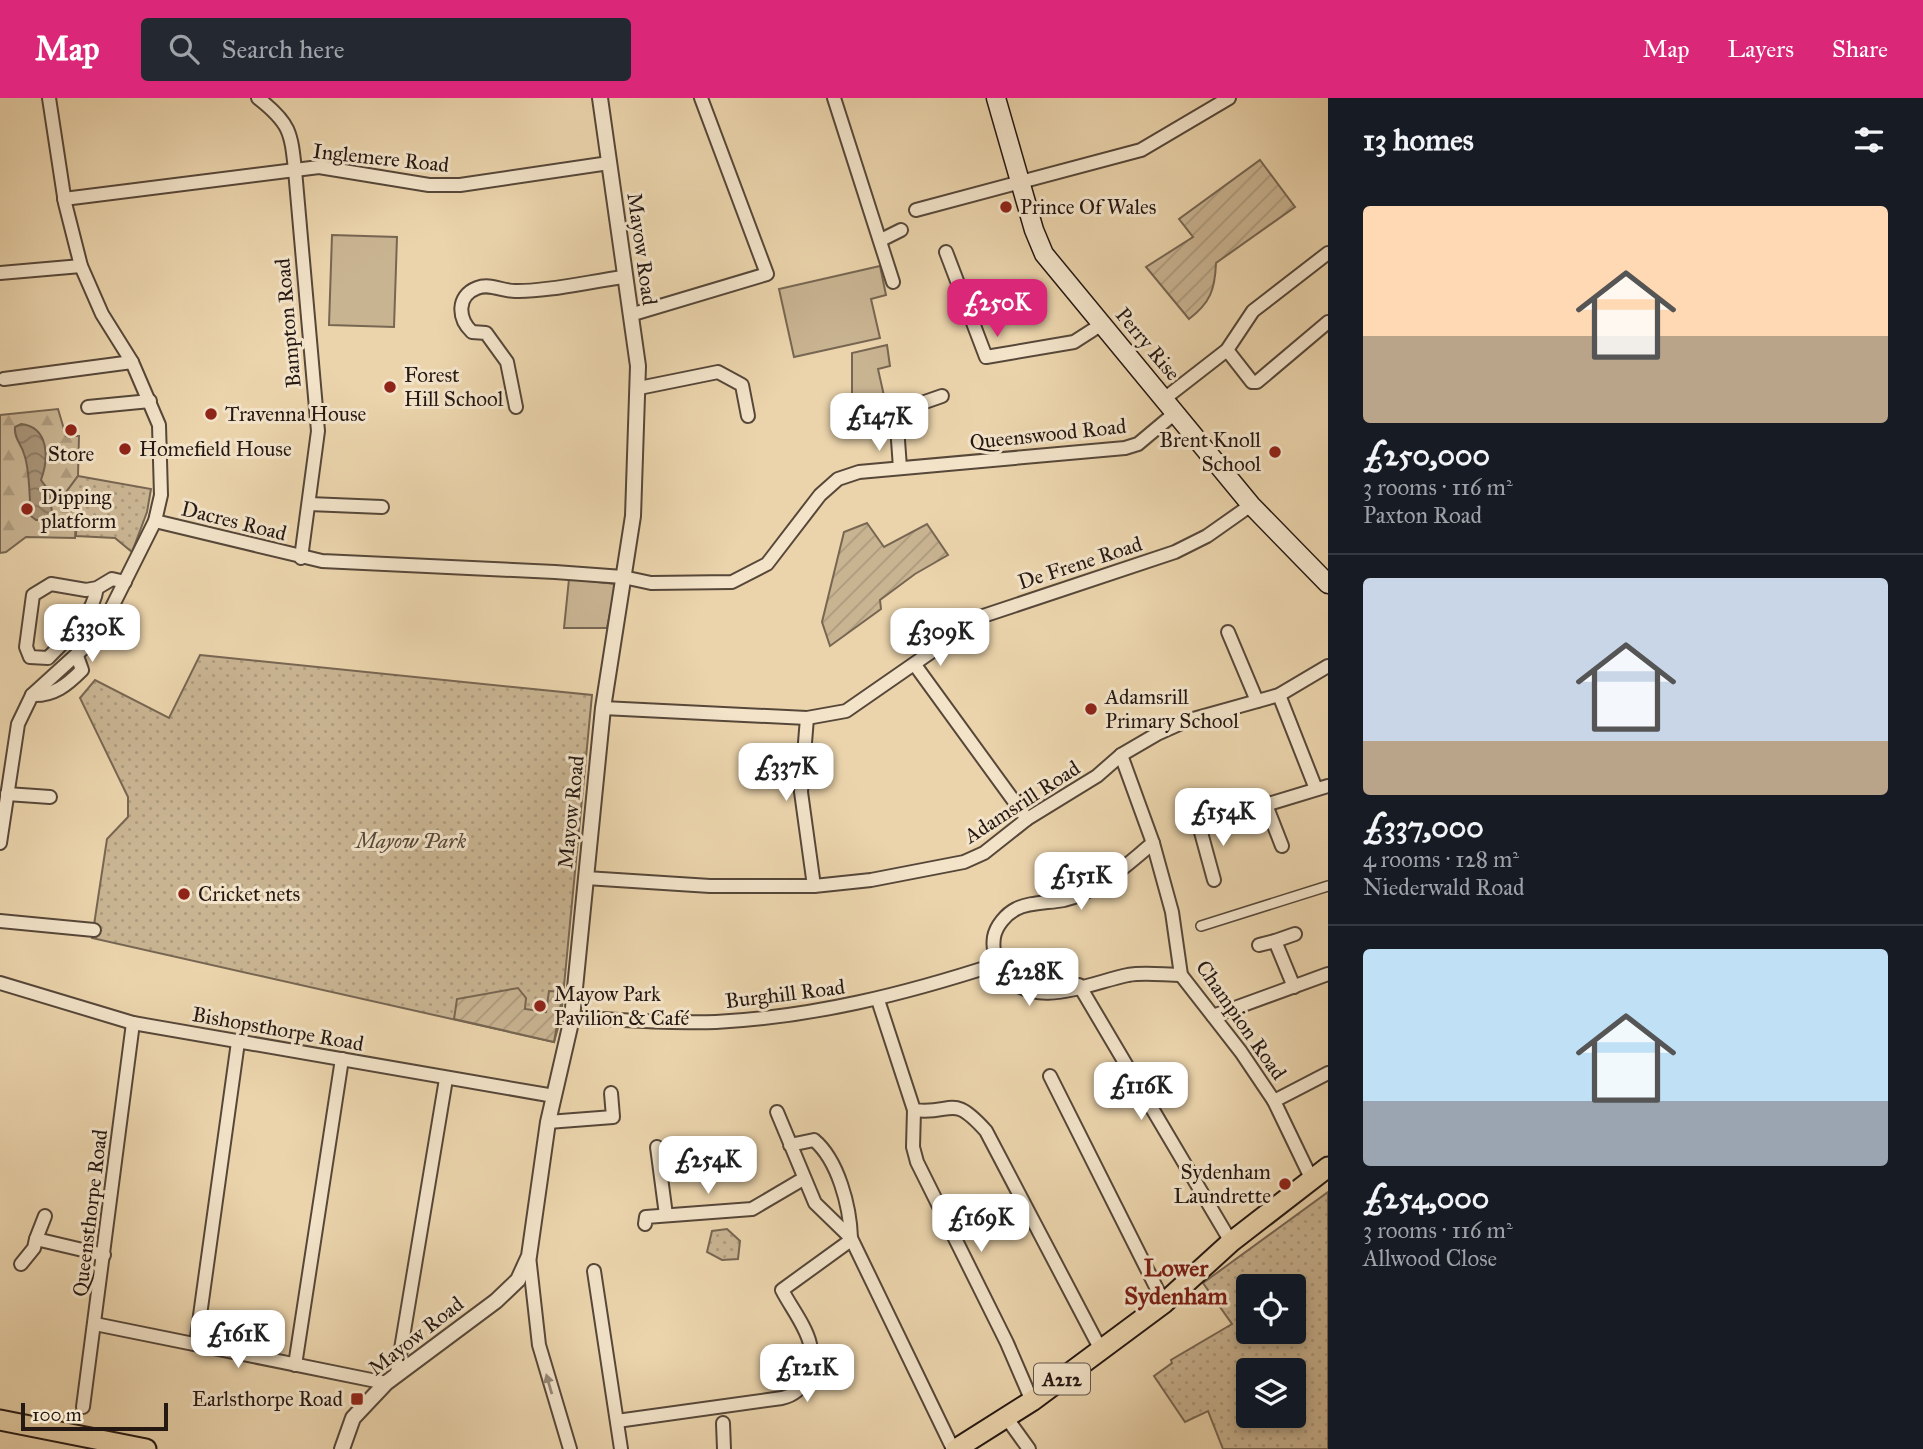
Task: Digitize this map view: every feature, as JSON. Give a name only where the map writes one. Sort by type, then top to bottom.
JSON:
[{"type":"main road","name":"Perry Rise","points":[[996,98],[1044,254],[1251,505],[1328,584]]},
{"type":"main road","name":"A212","points":[[954,1449],[1032,1401],[1164,1303],[1231,1242],[1328,1167]]},
{"type":"main road","points":[[0,1420],[146,1449]]},
{"type":"street","name":"Dacres Road","points":[[49,98],[64,199],[80,266],[102,314],[132,362],[159,425],[162,456],[160,505],[155,521],[300,558],[623,577]]},
{"type":"street","name":"Bampton Road","points":[[258,98],[272,109],[290,131],[295,170],[317,431],[300,558]]},
{"type":"street","name":"Mayow Road","points":[[342,1449],[353,1418],[392,1378],[496,1301],[518,1280],[529,1256],[548,1122],[572,1018],[603,708],[634,516],[639,388],[600,98]]},
{"type":"street","points":[[630,314],[767,274],[701,98]]},
{"type":"street","points":[[834,98],[881,240],[892,282]]},
{"type":"street","points":[[916,210],[1142,150],[1229,98]]},
{"type":"street","name":"Inglemere Road","points":[[64,199],[319,167],[429,185],[460,185],[609,163]]},
{"type":"street","points":[[881,240],[901,230]]},
{"type":"street","points":[[946,252],[986,357],[1074,342],[1102,324]]},
{"type":"street","name":"Queenswood Road","points":[[623,577],[651,583],[732,582],[768,564],[820,495],[838,479],[859,472],[1125,448],[1138,444],[1170,406],[1227,351],[1253,311],[1328,253]]},
{"type":"street","points":[[0,273],[80,266]]},
{"type":"street","points":[[516,407],[507,362],[486,333],[472,332],[463,322],[461,313],[465,297],[485,286],[515,291],[624,277]]},
{"type":"street","points":[[1227,351],[1252,382],[1257,382],[1328,321]]},
{"type":"street","points":[[4,379],[132,362]]},
{"type":"street","points":[[639,388],[718,372],[742,385],[748,415]]},
{"type":"street","points":[[900,468],[897,412],[942,396]]},
{"type":"street","points":[[88,407],[150,401]]},
{"type":"street","points":[[309,504],[382,507]]},
{"type":"street","name":"De Frene Road","points":[[603,708],[807,718],[846,711],[983,616],[1175,552],[1207,536],[1251,505]]},
{"type":"street","points":[[0,843],[18,724],[32,695],[98,635],[155,521]]},
{"type":"street","points":[[97,588],[93,608],[67,640],[48,658],[30,657],[26,647],[33,595],[51,584],[86,590],[97,588],[112,579],[125,582]]},
{"type":"street","points":[[1228,632],[1257,701]]},
{"type":"street","points":[[915,665],[1027,818]]},
{"type":"street","name":"Adamsrill Road","points":[[586,878],[710,886],[814,886],[884,878],[964,862],[984,853],[1027,818],[1097,776],[1121,755],[1186,721],[1279,695],[1328,666]]},
{"type":"street","points":[[1214,880],[1199,825],[1322,788],[1279,695]]},
{"type":"street","points":[[807,718],[801,792],[814,886]]},
{"type":"street","name":"Champion Road","points":[[1121,755],[1153,843],[1172,912],[1181,975],[1274,1101],[1312,1180]]},
{"type":"street","points":[[7,794],[50,797]]},
{"type":"street","points":[[1266,805],[1282,846]]},
{"type":"street","points":[[1153,843],[1118,873],[1088,892],[1017,908],[1004,917],[995,931],[993,947],[997,964],[1008,979],[1020,988],[1042,995],[1132,975],[1181,975]]},
{"type":"street","points":[[1201,926],[1328,886]]},
{"type":"street","points":[[0,921],[94,930]]},
{"type":"street","points":[[1259,945],[1295,934]]},
{"type":"street","points":[[1275,941],[1294,987]]},
{"type":"street","name":"Burghill Road","points":[[572,1018],[716,1022],[878,1000],[997,964]]},
{"type":"street","points":[[1213,1016],[1328,974]]},
{"type":"street","name":"Bishopsthorpe Road","points":[[0,983],[133,1023],[554,1097]]},
{"type":"street","points":[[1079,985],[1231,1242]]},
{"type":"street","points":[[878,1000],[914,1110],[913,1147],[917,1163],[1007,1343],[1032,1401]]},
{"type":"street","name":"Queensthorpe Road","points":[[83,1407],[96,1324],[133,1023]]},
{"type":"street","points":[[196,1344],[237,1042]]},
{"type":"street","points":[[295,1365],[342,1059]]},
{"type":"street","points":[[1274,1101],[1328,1073]]},
{"type":"street","points":[[1050,1076],[1164,1303]]},
{"type":"street","points":[[96,1324],[295,1365],[392,1378],[446,1079]]},
{"type":"street","points":[[548,1122],[613,1117],[611,1093]]},
{"type":"street","points":[[914,1110],[950,1106],[962,1108],[986,1131],[1101,1350]]},
{"type":"street","points":[[776,1112],[815,1203],[851,1239],[954,1449]]},
{"type":"street","points":[[790,1145],[814,1140],[827,1151],[850,1216],[851,1239]]},
{"type":"street","points":[[657,1147],[666,1215]]},
{"type":"street","points":[[645,1224],[646,1217],[752,1209],[803,1179]]},
{"type":"street","points":[[21,1264],[34,1248],[45,1216]]},
{"type":"street","points":[[36,1239],[104,1255]]},
{"type":"street","points":[[617,1421],[782,1398],[796,1391],[808,1377],[810,1343],[782,1290],[851,1239]]},
{"type":"street","points":[[529,1256],[539,1345],[570,1449]]},
{"type":"street","points":[[594,1271],[621,1449]]},
{"type":"street","points":[[1006,1417],[1029,1449]]},
{"type":"street","points":[[723,1423],[724,1449]]},
{"type":"green space","points":[[1260,160],[1295,207],[1216,263],[1210,295],[1189,319],[1146,267],[1193,237],[1179,219]]},
{"type":"green space","points":[[332,235],[397,237],[394,327],[329,325]]},
{"type":"green space","points":[[880,266],[886,295],[871,299],[880,338],[794,357],[779,289]]},
{"type":"green space","points":[[887,345],[890,366],[878,369],[889,418],[852,418],[852,353]]},
{"type":"green space","points":[[58,409],[66,436],[79,436],[78,476],[64,495],[77,503],[75,538],[26,537],[6,552],[0,553],[0,415]]},
{"type":"green space","points":[[78,476],[151,489],[147,512],[132,552],[115,538],[76,536],[77,503],[64,495]]},
{"type":"green space","points":[[867,523],[884,547],[927,524],[948,555],[915,574],[880,600],[881,609],[830,646],[822,622],[844,532]]},
{"type":"green space","points":[[569,579],[616,584],[607,628],[564,628]]},
{"type":"green space","name":"Mayow Park","points":[[200,655],[592,695],[561,1017],[554,1042],[92,938],[107,839],[128,817],[128,797],[80,698],[95,680],[169,718]]},
{"type":"green space","points":[[518,988],[526,998],[525,1009],[546,1012],[549,991],[563,992],[554,1042],[454,1019],[457,999]]},
{"type":"green space","points":[[1328,1192],[1328,1449],[1223,1449],[1208,1411],[1185,1422],[1154,1376],[1172,1363],[1171,1360],[1232,1324],[1203,1283]]},
{"type":"green space","points":[[727,1229],[740,1241],[738,1259],[722,1260],[707,1252],[712,1231]]},
{"type":"water","points":[[21,424],[30,426],[42,437],[46,453],[41,480],[49,491],[52,512],[46,520],[36,520],[27,513],[26,506],[30,501],[28,471],[15,431],[15,427]]},
{"type":"place","name":"Prince Of Wales","points":[[1006,207]]},
{"type":"place","name":"Forest Hill School","points":[[390,387]]},
{"type":"place","name":"Travenna House","points":[[211,414]]},
{"type":"place","name":"Store","points":[[71,430]]},
{"type":"place","name":"Homefield House","points":[[125,449]]},
{"type":"place","name":"Brent Knoll School","points":[[1275,452]]},
{"type":"place","name":"Dipping platform","points":[[27,509]]},
{"type":"place","name":"Adamsrill Primary School","points":[[1091,709]]},
{"type":"place","name":"Cricket nets","points":[[184,894]]},
{"type":"place","name":"Mayow Park Pavilion & Café","points":[[540,1006]]},
{"type":"place","name":"Sydenham Laundrette","points":[[1285,1184]]},
{"type":"place","name":"Earlsthorpe Road","points":[[357,1399]]},
{"type":"district","name":"Lower Sydenham","points":[[1176,1282]]}]
